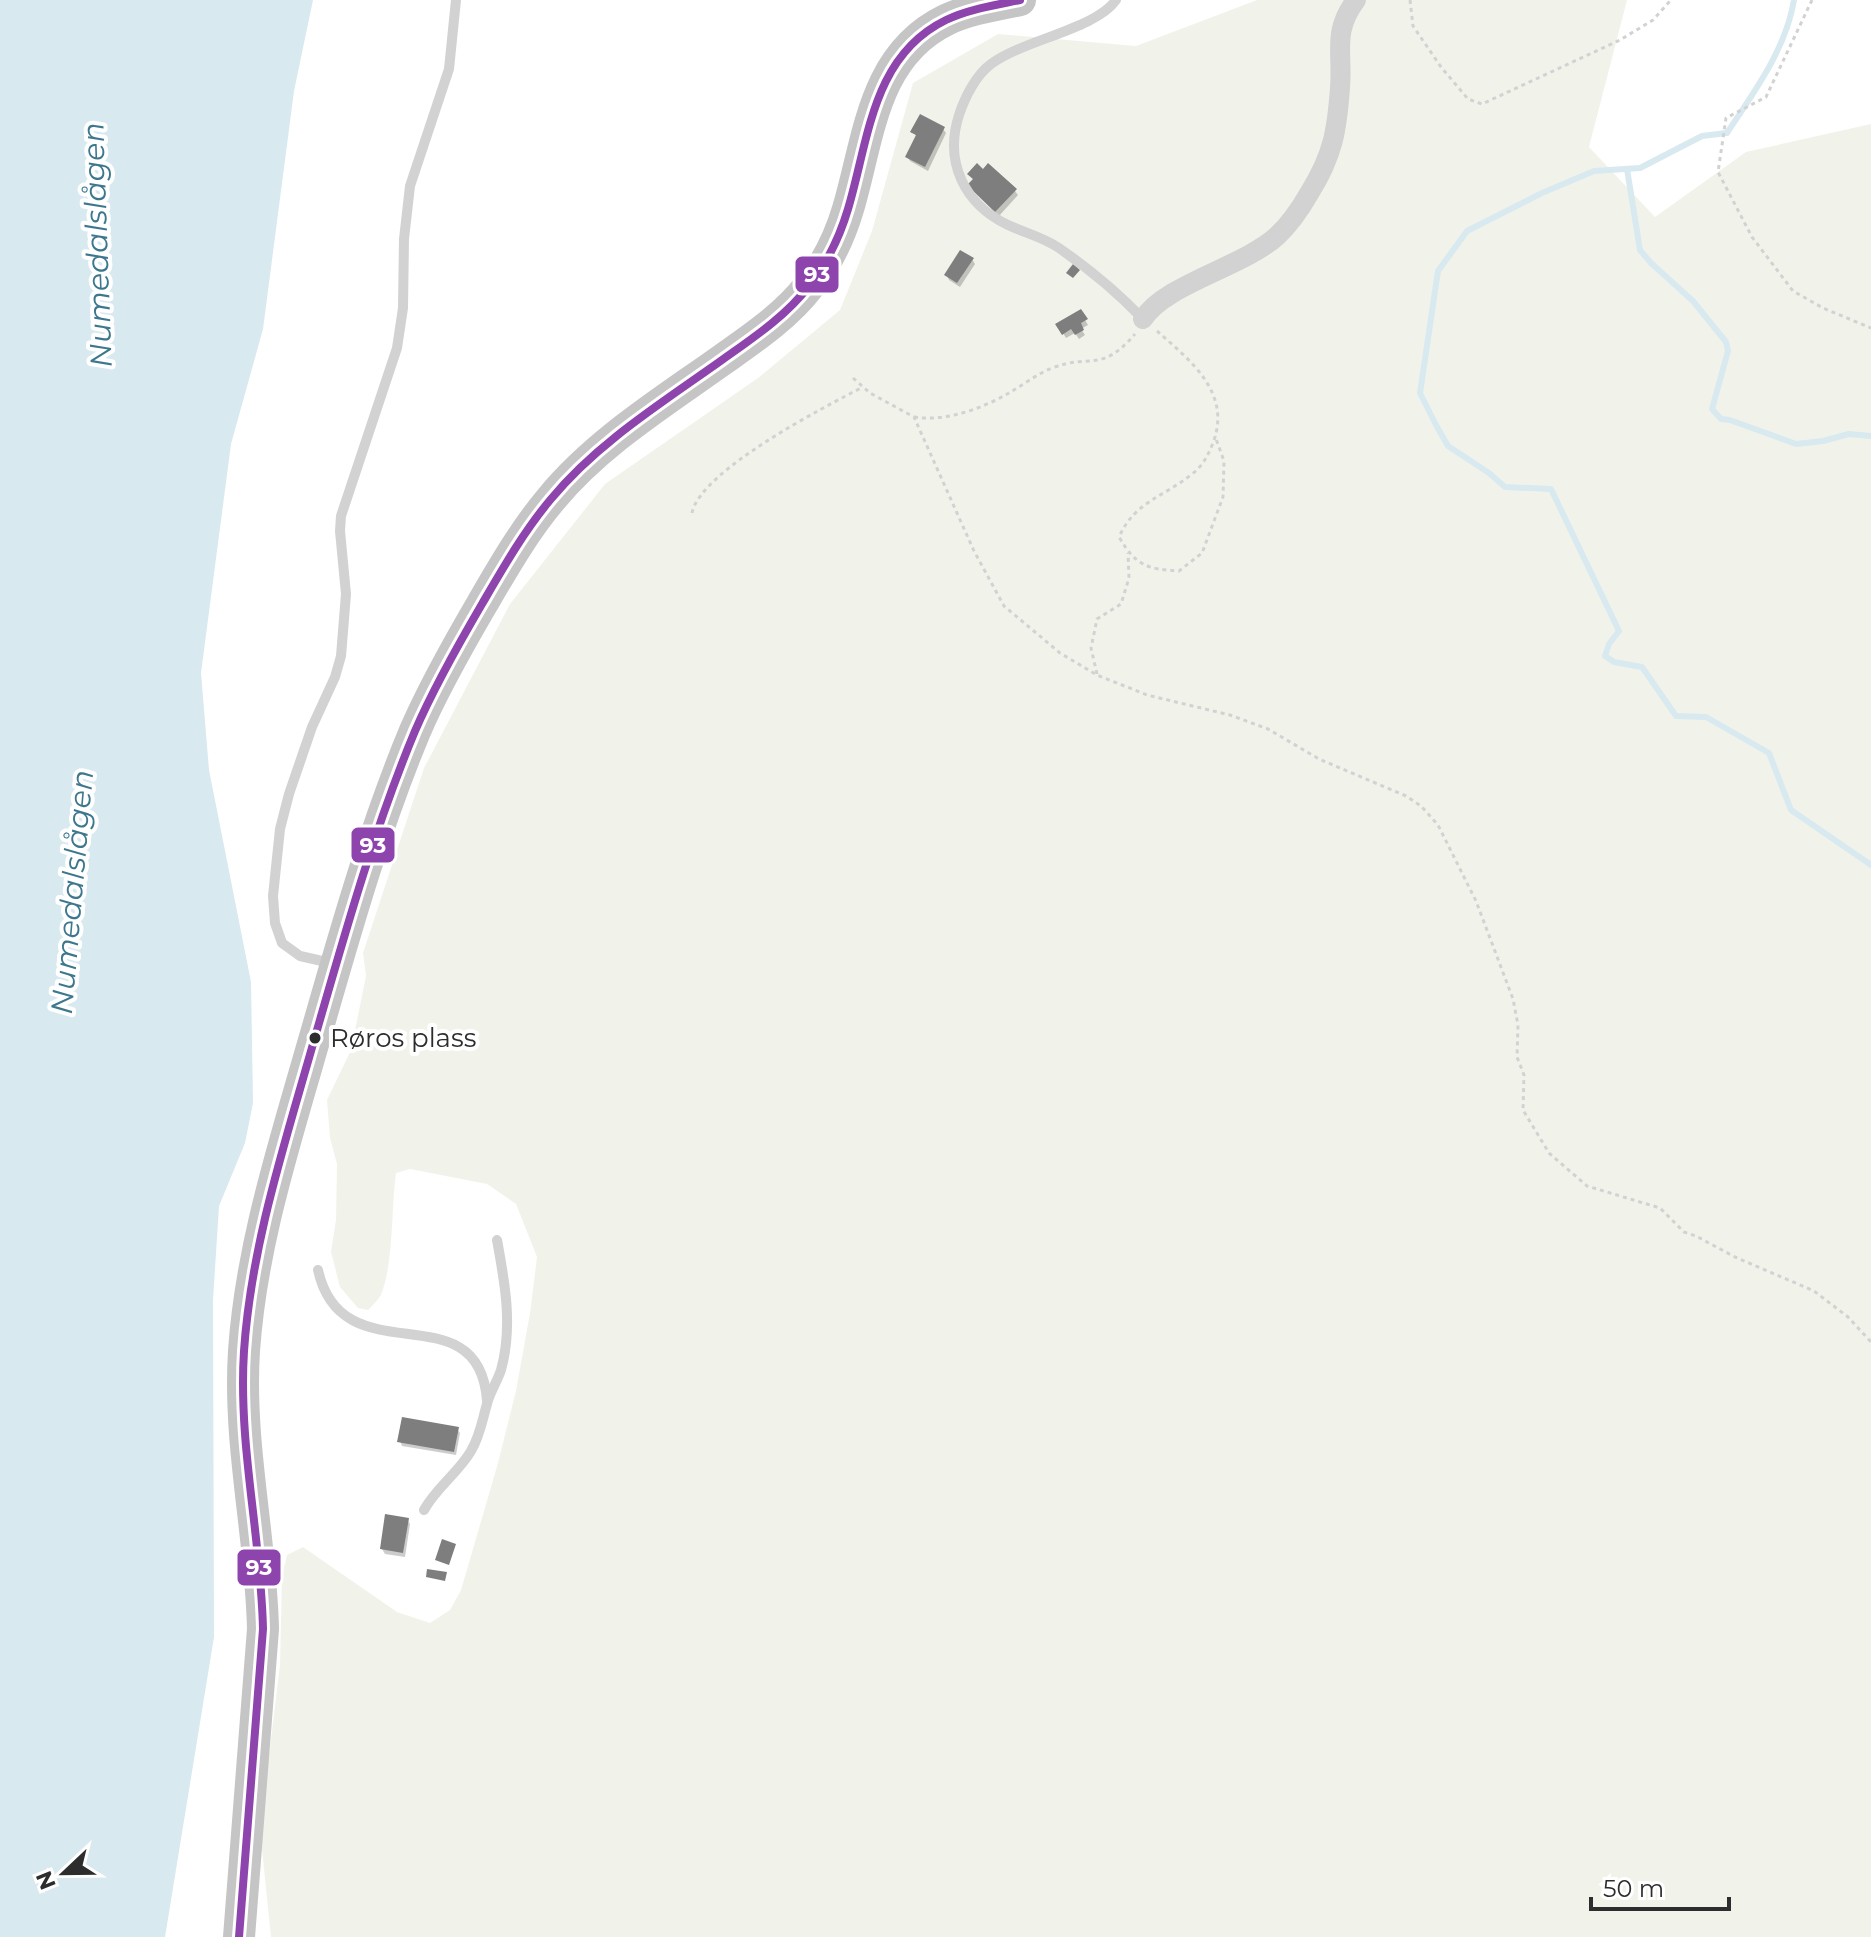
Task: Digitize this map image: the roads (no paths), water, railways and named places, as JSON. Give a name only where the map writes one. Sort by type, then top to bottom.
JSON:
[{"type":"main road","points":[[239,1937],[263,1629],[245,1437],[243,1373],[248,1304],[273,1185],[336,965],[375,841],[415,731],[452,655],[527,530],[553,496],[603,448],[759,334],[804,292],[834,246],[847,211],[871,114],[894,66],[906,51],[942,22],[961,14],[1020,0]]},
{"type":"street","points":[[1143,319],[1150,308],[1163,298],[1242,259],[1278,236],[1310,192],[1334,147],[1341,84],[1339,30],[1356,0]]},
{"type":"lane","points":[[336,965],[293,953],[278,936],[273,896],[277,854],[289,794],[341,656],[346,594],[341,516],[397,348],[403,308],[404,239],[410,186],[449,69],[456,0]]},
{"type":"lane","points":[[1116,0],[1095,17],[1020,48],[986,68],[963,103],[954,129],[953,151],[963,187],[974,202],[1007,225],[1060,248],[1143,319]]},
{"type":"lane","points":[[424,1510],[470,1453],[480,1433],[487,1402],[500,1372],[506,1347],[506,1285],[497,1240]]},
{"type":"lane","points":[[318,1270],[322,1288],[332,1302],[361,1324],[381,1332],[438,1338],[465,1350],[482,1370],[487,1402]]},
{"type":"water","name":"Numedalslågen","points":[[0,0],[313,0],[294,91],[263,329],[231,444],[201,673],[209,770],[251,982],[253,1103],[245,1143],[219,1206],[213,1300],[214,1637],[165,1937],[0,1937]]},
{"type":"waterway","points":[[1794,0],[1776,53],[1727,133],[1702,136],[1640,168],[1594,171],[1467,231],[1438,271],[1420,393],[1448,446],[1505,487],[1551,489],[1619,631],[1605,656],[1614,662],[1642,667],[1676,716],[1706,717],[1769,753],[1791,810],[1871,865]]},
{"type":"waterway","points":[[1627,169],[1640,250],[1693,301],[1726,342],[1728,351],[1712,409],[1721,419],[1796,444],[1849,434],[1871,436]]},
{"type":"place","name":"Røros plass","points":[[315,1038]]}]
